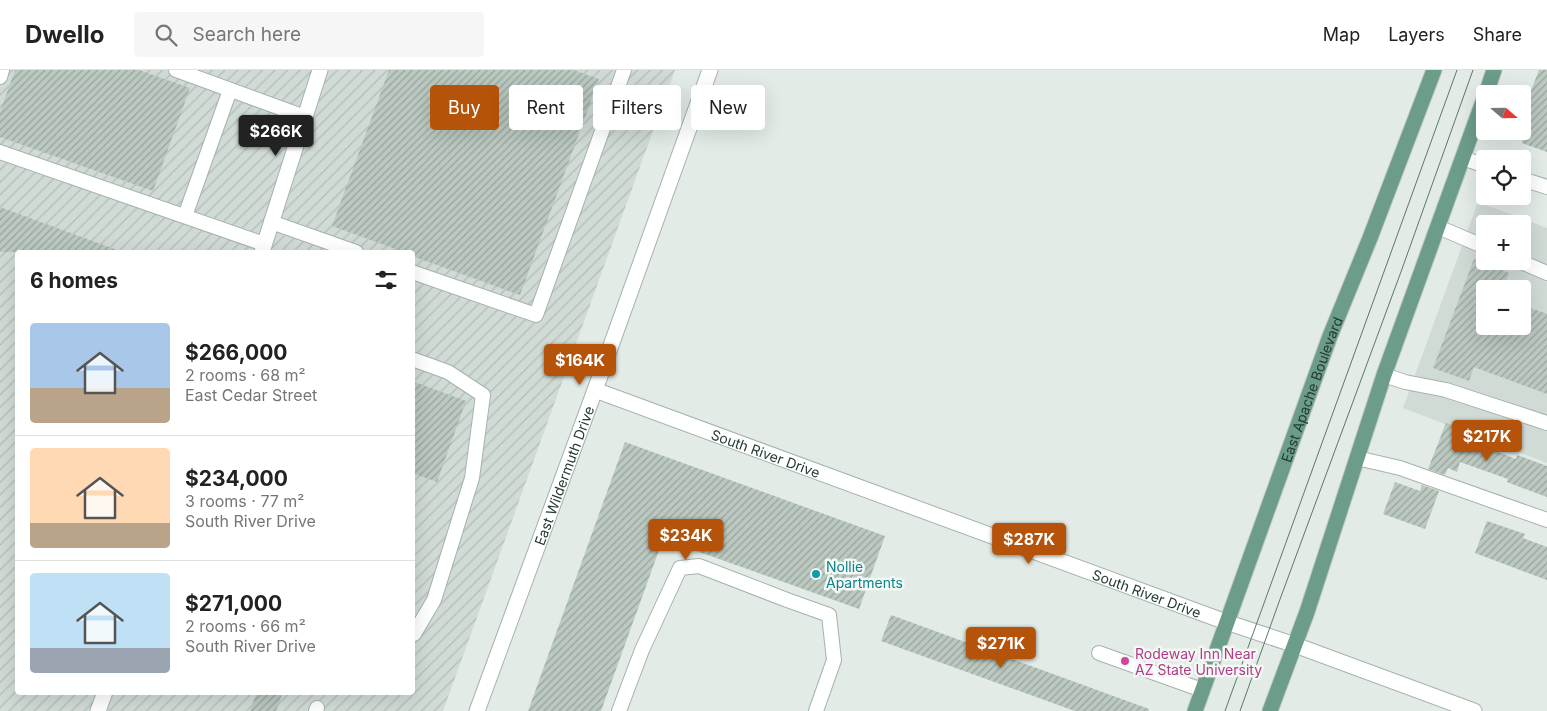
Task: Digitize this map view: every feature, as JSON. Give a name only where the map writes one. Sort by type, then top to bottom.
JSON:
[{"type":"main road","name":"East Apache Boulevard","points":[[1195,711],[1330,336],[1370,238],[1434,70]]},
{"type":"main road","points":[[1489,85],[1494,70]]},
{"type":"main road","points":[[1270,711],[1307,612],[1384,375],[1476,120]]},
{"type":"street","points":[[263,248],[320,70]]},
{"type":"street","name":"East Wildermuth Drive","points":[[477,711],[710,70]]},
{"type":"street","name":"South River Drive","points":[[595,390],[1474,711]]},
{"type":"street","points":[[98,711],[104,695]]},
{"type":"lane","points":[[0,77],[2,70]]},
{"type":"lane","points":[[176,70],[305,117]]},
{"type":"lane","points":[[415,273],[536,315],[624,70]]},
{"type":"lane","points":[[185,216],[230,90]]},
{"type":"lane","points":[[0,152],[185,216],[263,248]]},
{"type":"lane","points":[[1462,158],[1476,163]]},
{"type":"lane","points":[[1531,182],[1547,187]]},
{"type":"lane","points":[[271,222],[350,250]]},
{"type":"lane","points":[[1438,227],[1476,243]]},
{"type":"lane","points":[[1531,265],[1547,272]]},
{"type":"lane","points":[[415,360],[448,372],[483,395],[472,478],[434,600],[415,632]]},
{"type":"lane","points":[[1384,375],[1405,382],[1446,390],[1547,423]]},
{"type":"lane","points":[[1357,458],[1400,468],[1547,520]]},
{"type":"lane","points":[[619,711],[642,650],[680,568],[699,566],[829,615],[834,660],[816,711]]},
{"type":"lane","points":[[1099,653],[1202,690]]},
{"type":"shaded area","points":[[0,70],[675,70],[670,85],[593,85],[593,130],[653,130],[443,711],[0,711]]},
{"type":"shaded area","points":[[1477,205],[1486,205],[1512,215],[1476,215],[1476,270],[1531,270],[1531,222],[1547,228],[1547,463],[1403,408]]},
{"type":"building","points":[[15,70],[139,70],[190,88],[153,191],[0,137],[0,112]]},
{"type":"building","points":[[389,70],[574,70],[599,79],[597,85],[593,85],[593,95],[583,123],[583,85],[509,85],[509,130],[580,130],[520,295],[415,257],[415,250],[398,250],[332,226]]},
{"type":"building","points":[[1539,70],[1547,70],[1547,152],[1522,143],[1522,140],[1531,140],[1531,91]]},
{"type":"building","points":[[0,207],[117,250],[15,250],[15,252],[0,252]]},
{"type":"building","points":[[1474,259],[1476,260],[1476,270],[1502,270],[1509,273],[1506,280],[1476,280],[1476,335],[1531,335],[1531,308],[1547,314],[1547,394],[1474,367],[1469,381],[1433,368]]},
{"type":"building","points":[[415,382],[466,401],[437,482],[415,474]]},
{"type":"building","points":[[1446,423],[1462,428],[1459,437],[1516,459],[1517,455],[1547,466],[1547,497],[1507,482],[1508,479],[1460,462],[1457,472],[1448,468],[1445,475],[1428,469]]},
{"type":"building","name":"Nollie Apartments","points":[[625,442],[885,536],[859,609],[663,539],[601,711],[528,711]]},
{"type":"building","points":[[1395,482],[1420,491],[1422,485],[1439,491],[1425,529],[1383,514]]},
{"type":"building","points":[[1487,521],[1525,534],[1523,538],[1547,547],[1547,580],[1475,553]]},
{"type":"building","points":[[891,615],[1149,709],[1149,711],[1075,711],[881,641]]},
{"type":"building","points":[[256,695],[282,695],[276,711],[250,711]]},
{"type":"tram line","points":[[1225,711],[1457,70]]},
{"type":"tram line","points":[[1240,711],[1473,70]]},
{"type":"place","name":"Nollie Apartments","points":[[816,574]]},
{"type":"place","name":"Rodeway Inn Near AZ State University","points":[[1125,661]]}]
